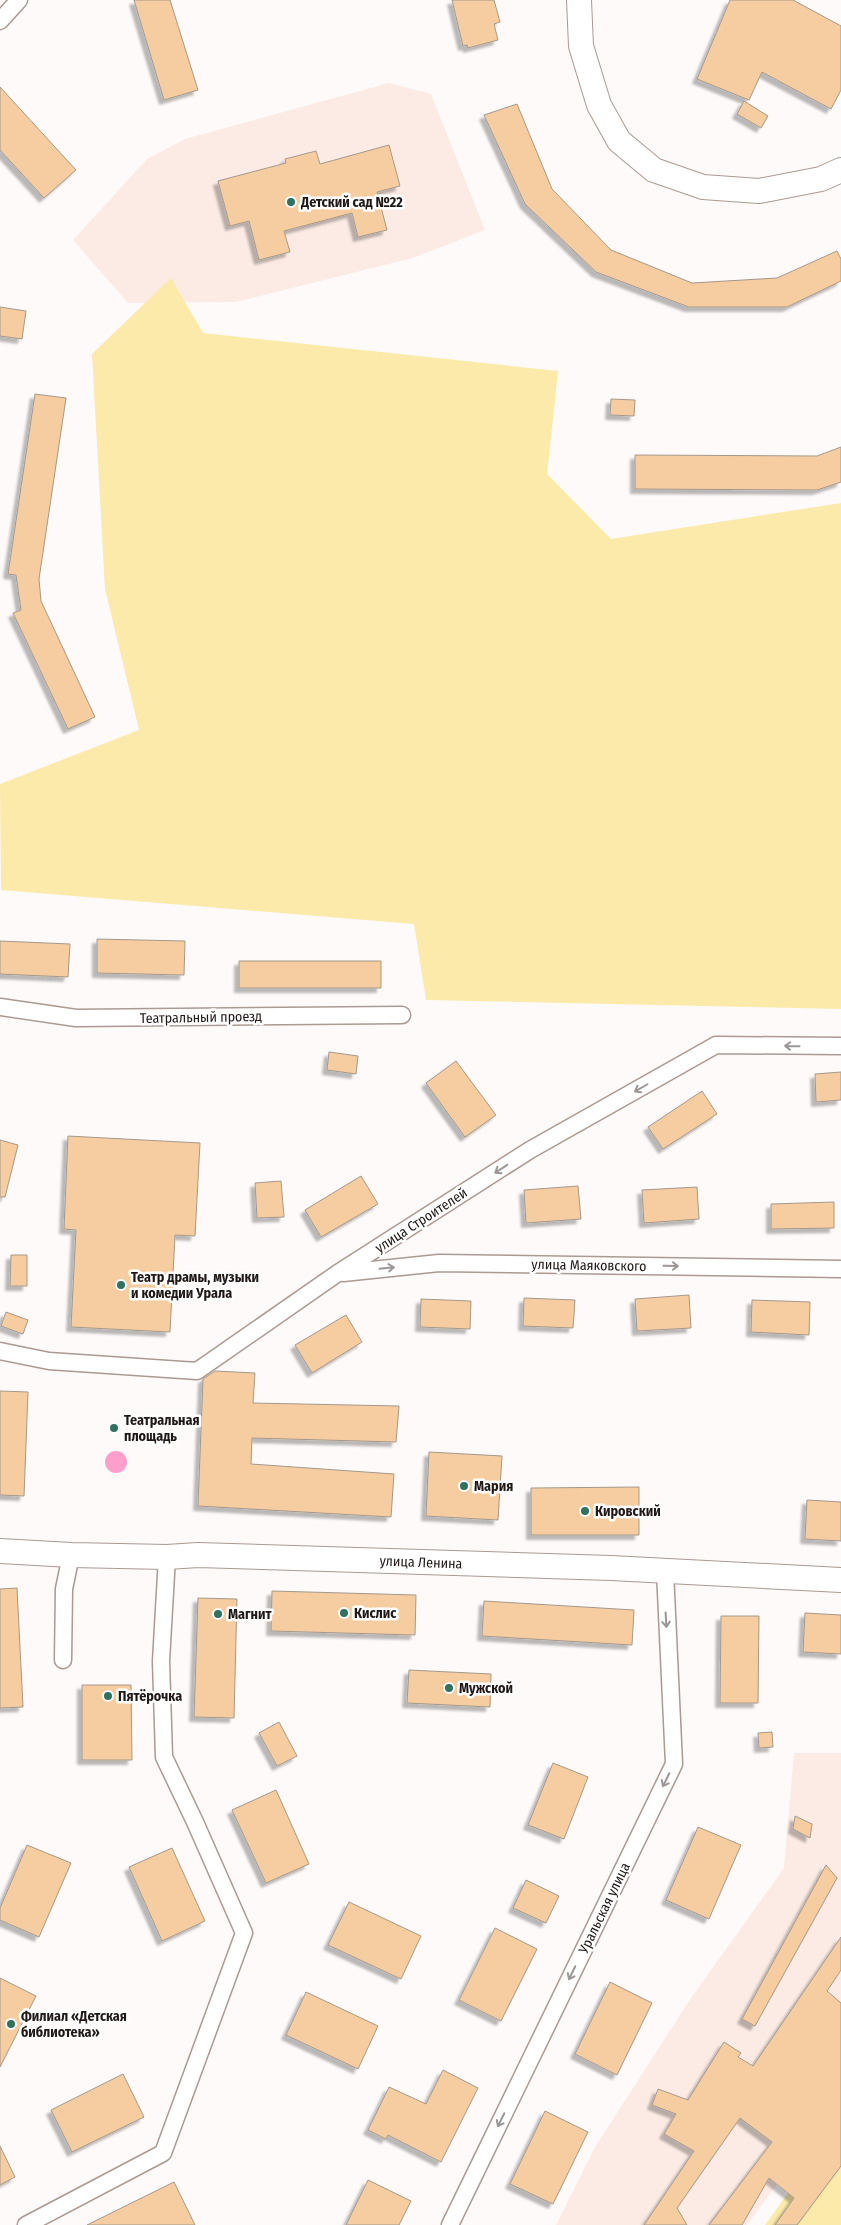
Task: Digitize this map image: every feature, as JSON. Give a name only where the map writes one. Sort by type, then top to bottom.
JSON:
[{"type":"main road","points":[[579,0],[581,46],[600,105],[619,141],[654,170],[703,187],[759,191],[820,179],[841,170]]},
{"type":"main road","name":"улица Ленина","points":[[0,1551],[167,1557],[208,1555],[665,1571],[841,1580]]},
{"type":"street","points":[[0,21],[18,0]]},
{"type":"street","name":"Театральный проезд","points":[[0,1007],[76,1018],[402,1015]]},
{"type":"street","name":"улица Строителей","points":[[0,1351],[49,1361],[197,1371],[338,1273],[530,1150],[716,1045],[841,1046]]},
{"type":"street","name":"улица Маяковского","points":[[338,1273],[439,1263],[841,1269]]},
{"type":"street","points":[[63,1660],[64,1589],[71,1555]]},
{"type":"street","points":[[26,2225],[163,2153],[244,1933],[164,1757],[161,1661],[167,1557]]},
{"type":"street","name":"Уральская улица","points":[[450,2225],[674,1764],[665,1571]]},
{"type":"shaded area","name":"Детский сад №22","points":[[389,83],[431,94],[485,230],[413,258],[236,302],[128,303],[73,240],[147,159],[185,139]]},
{"type":"shaded area","points":[[171,278],[203,333],[558,371],[547,474],[611,539],[841,503],[841,1009],[426,1000],[414,924],[1,890],[0,784],[139,730],[105,589],[92,354]]},
{"type":"shaded area","points":[[116,1451],[124,1454],[127,1462],[124,1470],[116,1473],[108,1470],[105,1462],[108,1454]]},
{"type":"shaded area","points":[[794,1753],[841,1753],[841,2097],[747,2225],[556,2225],[595,2147],[691,1998],[784,1868]]},
{"type":"shaded area","points":[[841,2120],[841,2225],[765,2225]]},
{"type":"building","points":[[134,0],[170,0],[198,90],[164,100]]},
{"type":"building","points":[[452,0],[494,0],[500,22],[494,24],[498,40],[468,48],[467,45],[463,46]]},
{"type":"building","points":[[730,0],[793,0],[841,26],[841,90],[831,109],[762,72],[749,100],[697,79]]},
{"type":"building","points":[[0,87],[76,170],[44,198],[0,150]]},
{"type":"building","points":[[744,101],[768,116],[761,128],[737,114]]},
{"type":"building","points":[[517,104],[552,189],[611,250],[692,283],[777,278],[837,251],[841,259],[841,281],[787,307],[689,307],[596,272],[525,204],[484,115]]},
{"type":"building","points":[[389,145],[400,186],[377,192],[387,230],[358,237],[352,213],[284,231],[290,252],[259,260],[249,221],[230,226],[218,181],[286,163],[285,159],[316,151],[320,164]]},
{"type":"building","points":[[0,307],[26,311],[22,339],[0,336]]},
{"type":"building","points":[[35,394],[66,398],[39,579],[41,601],[95,717],[68,729],[13,613],[21,610],[16,575],[8,574]]},
{"type":"building","points":[[611,399],[635,400],[634,416],[610,415]]},
{"type":"building","points":[[841,447],[841,482],[817,490],[635,489],[635,455],[817,456]]},
{"type":"building","points":[[97,939],[185,941],[184,975],[97,973]]},
{"type":"building","points":[[0,941],[70,944],[68,977],[0,974]]},
{"type":"building","points":[[239,961],[381,961],[381,988],[239,988]]},
{"type":"building","points":[[329,1052],[358,1056],[356,1074],[327,1070]]},
{"type":"building","points":[[456,1061],[496,1115],[465,1137],[426,1083]]},
{"type":"building","points":[[841,1072],[841,1100],[816,1102],[815,1074]]},
{"type":"building","points":[[702,1091],[717,1114],[663,1149],[648,1127]]},
{"type":"building","points":[[68,1136],[200,1143],[195,1236],[175,1235],[170,1332],[71,1327],[76,1230],[64,1229]]},
{"type":"building","points":[[0,1140],[18,1145],[5,1197],[0,1197]]},
{"type":"building","points":[[361,1176],[378,1204],[321,1237],[305,1210]]},
{"type":"building","points":[[281,1181],[284,1217],[257,1218],[255,1183]]},
{"type":"building","points":[[578,1186],[581,1219],[526,1223],[524,1190]]},
{"type":"building","points":[[697,1187],[699,1219],[644,1223],[642,1190]]},
{"type":"building","points":[[834,1202],[834,1228],[771,1229],[771,1204]]},
{"type":"building","points":[[11,1255],[27,1255],[27,1286],[10,1286]]},
{"type":"building","points":[[689,1295],[691,1328],[637,1331],[635,1299]]},
{"type":"building","points":[[524,1298],[575,1300],[573,1328],[523,1326]]},
{"type":"building","points":[[421,1299],[471,1301],[470,1329],[420,1327]]},
{"type":"building","points":[[752,1300],[810,1302],[809,1335],[751,1332]]},
{"type":"building","points":[[6,1312],[28,1320],[23,1334],[1,1326]]},
{"type":"building","points":[[346,1315],[362,1342],[312,1373],[295,1345]]},
{"type":"building","points":[[215,1371],[255,1373],[253,1403],[399,1406],[396,1442],[252,1438],[251,1464],[394,1474],[391,1517],[198,1506],[203,1379]]},
{"type":"building","points":[[0,1391],[28,1392],[24,1496],[0,1495]]},
{"type":"building","name":"Мария","points":[[429,1452],[502,1456],[498,1520],[426,1516]]},
{"type":"building","name":"Кировский","points":[[639,1487],[639,1535],[531,1535],[531,1488]]},
{"type":"building","points":[[807,1500],[841,1502],[841,1541],[805,1539]]},
{"type":"building","points":[[17,1588],[23,1707],[0,1708],[0,1589]]},
{"type":"building","name":"Кислис","points":[[272,1591],[416,1595],[415,1635],[271,1631]]},
{"type":"building","points":[[198,1598],[237,1599],[234,1718],[194,1717]]},
{"type":"building","points":[[484,1601],[634,1610],[632,1645],[482,1636]]},
{"type":"building","points":[[805,1613],[841,1615],[841,1654],[803,1652]]},
{"type":"building","points":[[721,1616],[759,1616],[758,1703],[720,1703]]},
{"type":"building","name":"Мужской","points":[[409,1670],[491,1674],[490,1707],[407,1703]]},
{"type":"building","points":[[82,1685],[131,1685],[132,1760],[82,1760]]},
{"type":"building","points":[[279,1722],[297,1756],[277,1766],[259,1733]]},
{"type":"building","points":[[772,1732],[773,1747],[759,1748],[758,1733]]},
{"type":"building","points":[[553,1763],[588,1777],[564,1839],[528,1825]]},
{"type":"building","points":[[276,1790],[309,1864],[266,1883],[232,1810]]},
{"type":"building","points":[[795,1816],[812,1824],[810,1838],[793,1829]]},
{"type":"building","points":[[698,1827],[741,1845],[709,1919],[666,1900]]},
{"type":"building","points":[[27,1845],[71,1863],[39,1937],[0,1920],[0,1908]]},
{"type":"building","points":[[172,1848],[205,1921],[162,1941],[129,1867]]},
{"type":"building","points":[[826,1865],[837,1878],[755,2026],[742,2019]]},
{"type":"building","points":[[526,1880],[559,1896],[546,1923],[513,1908]]},
{"type":"building","points":[[349,1902],[421,1936],[401,1979],[328,1945]]},
{"type":"building","points":[[495,1928],[537,1949],[501,2021],[459,2000]]},
{"type":"building","points":[[841,1937],[841,1970],[827,1991],[841,2003],[841,2166],[797,2225],[775,2225],[794,2198],[769,2178],[742,2225],[709,2225],[772,2142],[740,2118],[677,2208],[687,2225],[644,2225],[694,2151],[664,2134],[676,2114],[652,2105],[658,2089],[688,2100],[724,2042],[741,2053],[738,2057],[753,2066]]},
{"type":"building","name":"Филиал «Детская библиотека»","points":[[0,1978],[36,1996],[0,2067]]},
{"type":"building","points":[[610,1982],[652,2003],[617,2075],[575,2054]]},
{"type":"building","points":[[306,1992],[378,2026],[358,2069],[286,2035]]},
{"type":"building","points":[[443,2070],[478,2088],[441,2162],[388,2135],[386,2139],[368,2130],[389,2087],[426,2104]]},
{"type":"building","points":[[123,2074],[144,2117],[72,2152],[51,2110]]},
{"type":"building","points":[[545,2111],[588,2132],[553,2204],[510,2184]]},
{"type":"building","points":[[0,2146],[15,2177],[0,2185]]},
{"type":"building","points":[[368,2180],[411,2201],[399,2225],[346,2225]]},
{"type":"building","points":[[174,2182],[195,2225],[87,2225]]},
{"type":"place","name":"Детский сад №22","points":[[291,202]]},
{"type":"place","name":"Театр драмы, музыки и комедии Урала","points":[[121,1285]]},
{"type":"place","name":"Театральная площадь","points":[[114,1428]]},
{"type":"place","name":"Мария","points":[[464,1486]]},
{"type":"place","name":"Кировский","points":[[585,1511]]},
{"type":"place","name":"Кислис","points":[[344,1613]]},
{"type":"place","name":"Магнит","points":[[218,1614]]},
{"type":"place","name":"Мужской","points":[[449,1688]]},
{"type":"place","name":"Пятёрочка","points":[[108,1696]]},
{"type":"place","name":"Филиал «Детская библиотека»","points":[[11,2024]]}]
